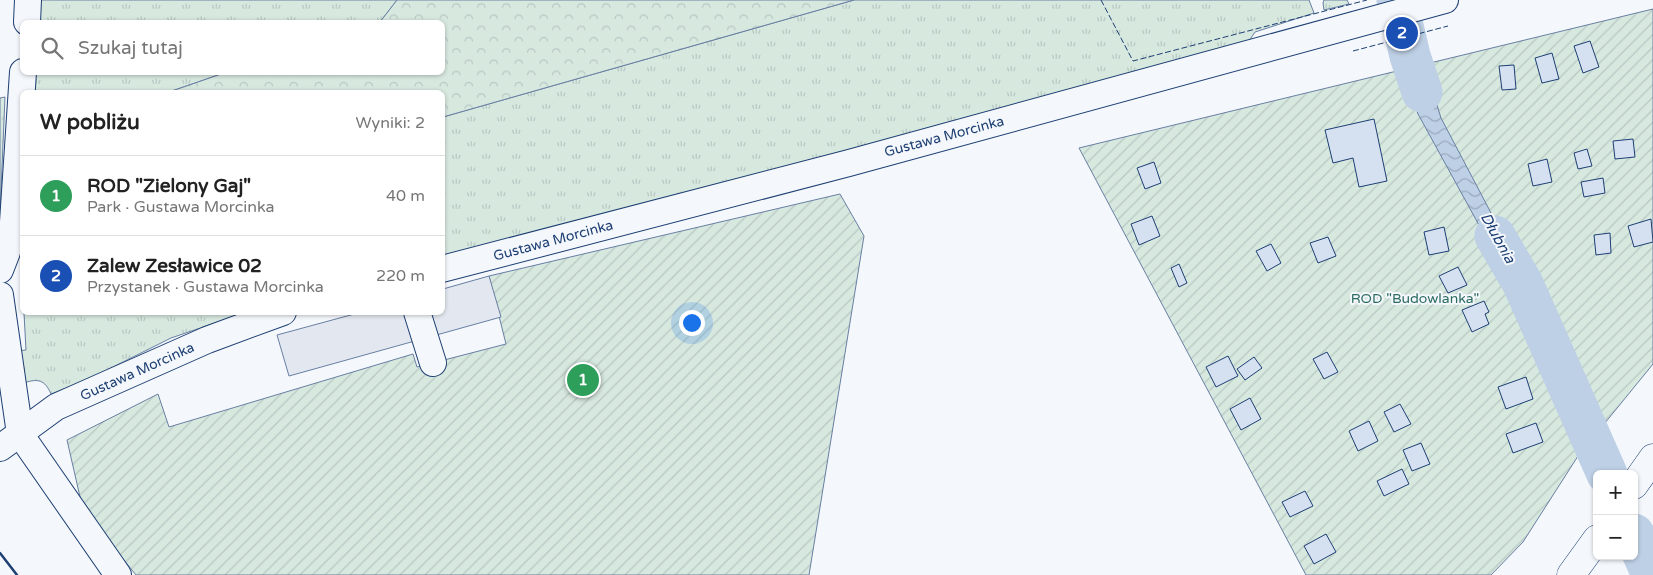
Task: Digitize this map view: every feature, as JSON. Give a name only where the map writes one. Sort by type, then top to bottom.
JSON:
[{"type":"highway","points":[[1638,479],[1653,458]]},
{"type":"highway","points":[[1571,575],[1593,545]]},
{"type":"street","points":[[26,20],[28,0]]},
{"type":"street","name":"Gustawa Morcinka","points":[[445,268],[849,162],[1443,0]]},
{"type":"street","points":[[22,90],[23,75]]},
{"type":"street","points":[[0,270],[7,252],[13,222],[20,117]]},
{"type":"street","points":[[0,295],[10,441],[118,575]]},
{"type":"street","name":"Gustawa Morcinka","points":[[10,441],[56,407],[207,340],[275,315]]},
{"type":"street","points":[[418,315],[433,363]]},
{"type":"green space","points":[[39,0],[397,0],[382,20],[37,20]]},
{"type":"green space","points":[[397,0],[854,0],[445,116],[445,90],[175,90],[218,75],[445,75],[445,20],[382,20]]},
{"type":"green space","points":[[854,0],[1309,0],[1314,13],[1255,32],[1249,41],[832,156],[445,255],[445,116]]},
{"type":"green space","points":[[1324,0],[1347,0],[1349,4],[1324,10]]},
{"type":"green space","name":"ROD \"Budowlanka\"","points":[[1653,9],[1653,364],[1578,456],[1523,542],[1491,575],[1306,575],[1079,148]]},
{"type":"green space","points":[[34,75],[218,75],[175,90],[33,90]]},
{"type":"green space","points":[[5,97],[0,214],[0,98]]},
{"type":"green space","points":[[840,194],[864,236],[809,575],[136,575],[83,510],[67,440],[158,394],[169,427],[413,354],[417,367],[506,344],[489,276]]},
{"type":"green space","points":[[24,315],[238,315],[171,338],[93,377],[51,394],[44,383],[40,381],[24,383],[17,351],[26,350]]},
{"type":"shaded area","points":[[489,276],[501,317],[289,376],[277,335],[351,315],[445,315],[445,288]]},
{"type":"water","points":[[1417,35],[1419,61],[1426,69],[1441,118],[1510,249],[1523,284],[1491,247],[1418,114],[1389,43]]},
{"type":"building","points":[[1590,41],[1599,67],[1583,73],[1574,46]]},
{"type":"building","points":[[1552,53],[1559,79],[1542,83],[1535,58]]},
{"type":"building","points":[[1514,65],[1516,89],[1502,90],[1499,66]]},
{"type":"building","points":[[1374,119],[1387,181],[1359,187],[1353,158],[1333,163],[1325,130]]},
{"type":"building","points":[[1633,139],[1635,157],[1615,159],[1613,141]]},
{"type":"building","points":[[1587,149],[1592,166],[1578,169],[1574,153]]},
{"type":"building","points":[[1547,159],[1552,182],[1533,186],[1528,164]]},
{"type":"building","points":[[1154,162],[1161,183],[1145,189],[1137,168]]},
{"type":"building","points":[[1603,178],[1605,193],[1584,197],[1581,182]]},
{"type":"building","points":[[1152,216],[1160,236],[1139,245],[1131,224]]},
{"type":"building","points":[[1651,219],[1653,242],[1634,247],[1628,226]]},
{"type":"building","points":[[1444,227],[1449,251],[1429,255],[1424,232]]},
{"type":"building","points":[[1610,233],[1611,253],[1596,255],[1594,235]]},
{"type":"building","points":[[1328,237],[1336,256],[1318,263],[1310,243]]},
{"type":"building","points":[[1271,244],[1281,263],[1267,271],[1256,251]]},
{"type":"building","points":[[1179,264],[1187,283],[1179,287],[1171,268]]},
{"type":"building","points":[[1458,267],[1467,285],[1448,293],[1439,276]]},
{"type":"building","points":[[1484,301],[1489,312],[1485,314],[1489,324],[1472,332],[1462,310]]},
{"type":"building","points":[[1327,352],[1338,372],[1324,379],[1313,359]]},
{"type":"building","points":[[1228,356],[1238,376],[1216,387],[1206,367]]},
{"type":"building","points":[[1254,357],[1262,368],[1245,380],[1237,369]]},
{"type":"building","points":[[1526,377],[1533,399],[1506,409],[1498,387]]},
{"type":"building","points":[[1250,398],[1261,419],[1241,430],[1230,409]]},
{"type":"building","points":[[1400,404],[1411,424],[1394,432],[1384,412]]},
{"type":"building","points":[[1369,421],[1378,441],[1358,451],[1349,431]]},
{"type":"building","points":[[1536,423],[1543,442],[1513,453],[1506,434]]},
{"type":"building","points":[[1421,443],[1430,464],[1412,471],[1403,450]]},
{"type":"building","points":[[1402,469],[1409,484],[1384,496],[1377,481]]},
{"type":"building","points":[[1305,491],[1313,506],[1290,517],[1282,502]]},
{"type":"building","points":[[1326,534],[1336,552],[1314,564],[1304,546]]},
{"type":"waterway","name":"Dłubnia","points":[[1397,0],[1410,56],[1422,92]]},
{"type":"waterway","name":"Dłubnia","points":[[1495,236],[1523,284],[1605,470]]},
{"type":"waterway","name":"Dłubnia","points":[[1638,543],[1652,575]]},
{"type":"fence","points":[[1101,0],[1133,61],[1367,0]]},
{"type":"fence","points":[[1353,51],[1448,26]]},
{"type":"wall","points":[[0,553],[17,575]]},
{"type":"place","name":"Zalew Zesławice 02","points":[[1402,33]]},
{"type":"place","name":"ROD \"Zielony Gaj\"","points":[[583,380]]}]
